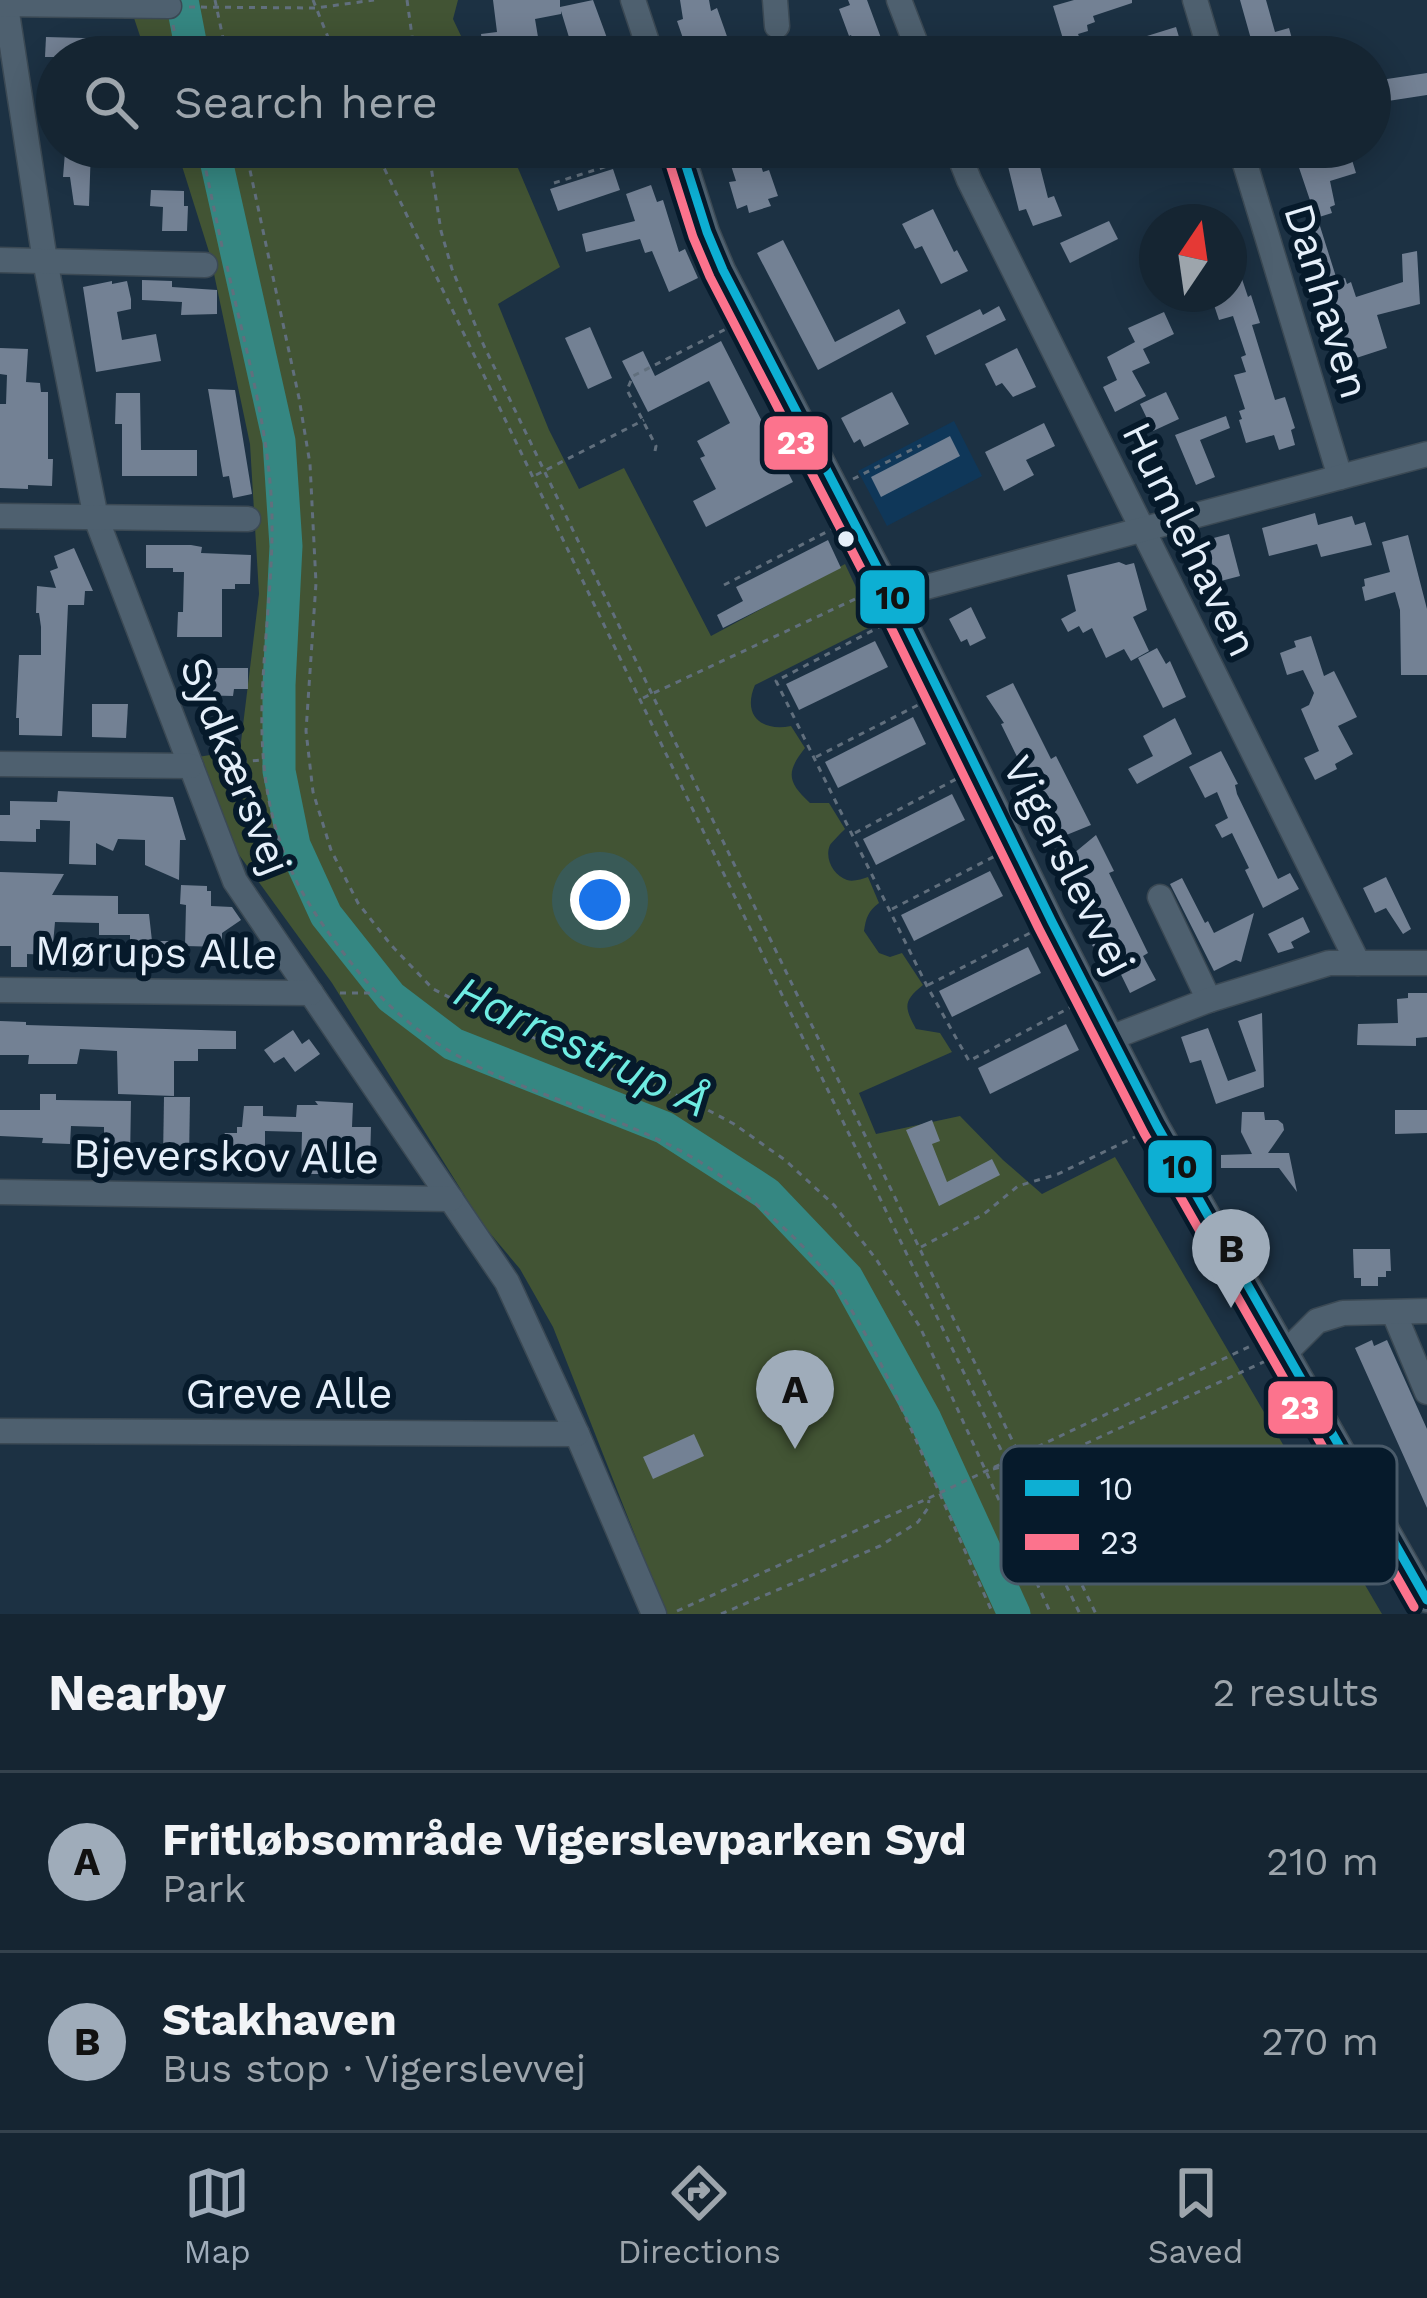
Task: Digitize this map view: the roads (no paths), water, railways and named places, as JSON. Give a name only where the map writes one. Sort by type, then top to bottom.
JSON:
[{"type":"street","points":[[633,0],[645,36]]},
{"type":"street","points":[[899,0],[913,36]]},
{"type":"street","points":[[1195,0],[1206,36]]},
{"type":"street","points":[[3,3],[169,7]]},
{"type":"street","name":"Sydkærsvej","points":[[3,3],[96,518],[235,881],[508,1282],[654,1614]]},
{"type":"street","name":"Vigerslevvej","points":[[687,168],[707,232],[747,318],[893,599],[1052,922],[1157,1126],[1340,1446]]},
{"type":"street","name":"Humlehaven","points":[[965,168],[1358,963]]},
{"type":"street","name":"Danhaven","points":[[1246,168],[1340,477]]},
{"type":"street","points":[[0,260],[205,265]]},
{"type":"street","points":[[893,599],[1427,454]]},
{"type":"street","points":[[0,517],[248,519]]},
{"type":"street","points":[[0,764],[191,766]]},
{"type":"street","points":[[1160,898],[1209,1000]]},
{"type":"street","points":[[1113,1037],[1209,1000],[1329,963],[1427,963]]},
{"type":"street","name":"Mørups Alle","points":[[0,990],[311,993]]},
{"type":"street","name":"Bjeverskov Alle","points":[[0,1192],[451,1199]]},
{"type":"street","points":[[1281,1343],[1317,1321],[1343,1313],[1427,1311]]},
{"type":"street","points":[[1394,1313],[1427,1392]]},
{"type":"street","name":"Greve Alle","points":[[0,1431],[577,1434]]},
{"type":"street","name":"Vigerslevvej","points":[[1397,1547],[1427,1600]]},
{"type":"waterway","name":"Harrestrup Å","points":[[182,0],[189,36]]},
{"type":"waterway","name":"Harrestrup Å","points":[[218,168],[279,441],[286,546],[279,771],[294,845],[326,915],[391,997],[453,1044],[665,1128],[766,1193],[847,1278],[925,1419],[1014,1614]]},
{"type":"place","name":"Stakhaven","points":[[1231,1308]]},
{"type":"place","name":"Fritløbsområde Vigerslevparken Syd","points":[[795,1449]]}]
